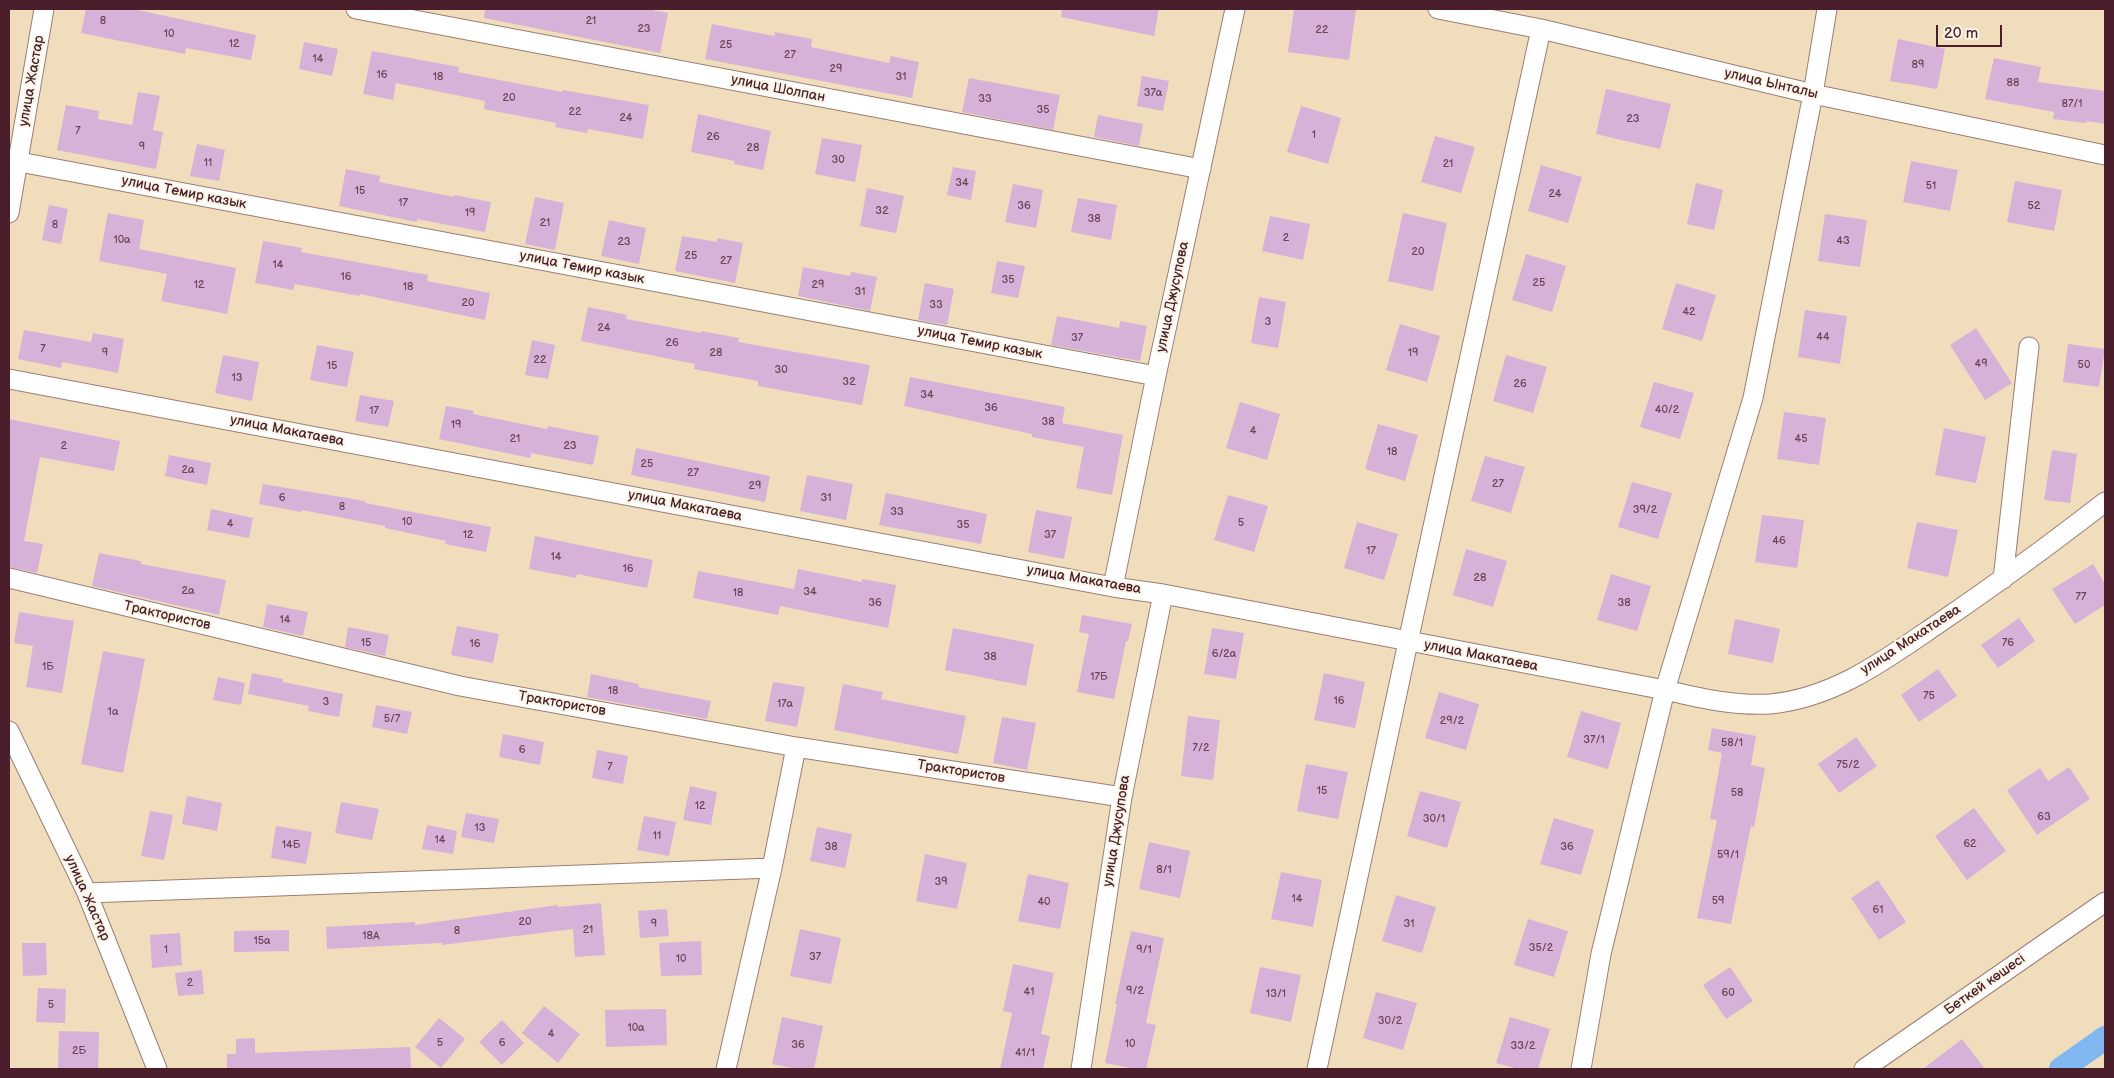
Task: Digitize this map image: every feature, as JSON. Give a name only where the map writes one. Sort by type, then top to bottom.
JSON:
[{"type":"street","name":"улица Жастар","points":[[9,212],[13,161],[44,9]]},
{"type":"street","name":"улица Шолпан","points":[[356,9],[1201,169]]},
{"type":"street","name":"улица Джусупова","points":[[1113,587],[1156,376],[1235,9]]},
{"type":"street","name":"улица Ынталы","points":[[1438,9],[1541,30],[1813,94],[2105,155]]},
{"type":"street","points":[[1580,1069],[1601,954],[1665,690],[1752,398],[1813,94],[1828,9]]},
{"type":"street","points":[[1317,1069],[1541,30]]},
{"type":"street","name":"улица Темир казык","points":[[13,161],[1156,376]]},
{"type":"street","points":[[2003,579],[2030,347]]},
{"type":"street","name":"улица Макатаева","points":[[9,379],[1113,587],[1163,594],[1665,690],[1722,704],[1771,704],[1819,694],[1874,667],[2003,579],[2105,502]]},
{"type":"street","name":"Трактористов","points":[[9,578],[460,686],[796,747],[1122,797]]},
{"type":"street","name":"улица Джусупова","points":[[1081,1069],[1122,797],[1163,594]]},
{"type":"street","name":"улица Жастар","points":[[9,730],[86,894],[157,1069]]},
{"type":"street","points":[[726,1069],[772,868],[796,747]]},
{"type":"street","points":[[86,894],[772,868]]},
{"type":"street","name":"Беткей көшесі","points":[[1864,1069],[2105,902]]},
{"type":"building","points":[[86,9],[132,9],[256,35],[251,60],[186,48],[185,54],[81,33]]},
{"type":"building","points":[[485,9],[646,9],[668,13],[660,53],[484,18]]},
{"type":"building","points":[[1062,9],[1159,9],[1154,36],[1061,17]]},
{"type":"building","points":[[1294,9],[1356,9],[1349,60],[1288,52]]},
{"type":"building","points":[[712,24],[774,36],[775,32],[812,39],[811,47],[889,63],[891,56],[919,62],[912,98],[705,59]]},
{"type":"building","points":[[1898,39],[1945,49],[1937,89],[1890,81]]},
{"type":"building","points":[[304,42],[338,49],[332,76],[299,69]]},
{"type":"building","points":[[372,51],[459,67],[458,72],[562,92],[563,90],[649,105],[643,139],[588,129],[587,133],[555,127],[556,123],[484,109],[485,101],[396,83],[393,100],[363,94]]},
{"type":"building","points":[[1994,58],[2041,67],[2038,82],[2105,91],[2105,124],[2053,119],[2054,112],[1985,99]]},
{"type":"building","points":[[1142,76],[1169,81],[1163,111],[1137,106]]},
{"type":"building","points":[[969,78],[1060,95],[1053,130],[962,112]]},
{"type":"building","points":[[1606,89],[1671,104],[1660,149],[1596,134]]},
{"type":"building","points":[[138,92],[160,96],[153,130],[163,132],[156,169],[57,150],[66,105],[99,111],[98,119],[132,125]]},
{"type":"building","points":[[1301,106],[1341,118],[1328,164],[1287,152]]},
{"type":"building","points":[[698,114],[771,131],[763,170],[734,164],[735,161],[691,152]]},
{"type":"building","points":[[1098,115],[1143,124],[1139,146],[1094,137]]},
{"type":"building","points":[[1435,136],[1475,147],[1461,193],[1421,182]]},
{"type":"building","points":[[822,138],[862,145],[855,182],[815,174]]},
{"type":"building","points":[[197,144],[225,150],[219,181],[190,176]]},
{"type":"building","points":[[1911,161],[1958,170],[1950,211],[1903,202]]},
{"type":"building","points":[[1541,165],[1582,177],[1568,223],[1528,211]]},
{"type":"building","points":[[953,167],[976,171],[971,200],[947,195]]},
{"type":"building","points":[[346,169],[380,176],[379,182],[454,197],[454,195],[491,202],[485,232],[417,219],[417,222],[339,206]]},
{"type":"building","points":[[2015,181],[2062,190],[2054,231],[2007,222]]},
{"type":"building","points":[[1696,183],[1723,190],[1714,230],[1687,224]]},
{"type":"building","points":[[1013,184],[1043,190],[1036,228],[1005,222]]},
{"type":"building","points":[[867,188],[904,196],[896,233],[860,226]]},
{"type":"building","points":[[535,197],[564,203],[555,250],[525,244]]},
{"type":"building","points":[[1078,198],[1117,205],[1111,240],[1071,232]]},
{"type":"building","points":[[49,205],[68,209],[61,244],[42,240]]},
{"type":"building","points":[[108,213],[144,220],[139,249],[236,268],[227,314],[161,301],[167,274],[99,261]]},
{"type":"building","points":[[1403,213],[1447,223],[1433,291],[1388,281]]},
{"type":"building","points":[[1825,214],[1867,220],[1860,267],[1818,261]]},
{"type":"building","points":[[1270,216],[1310,224],[1303,260],[1262,251]]},
{"type":"building","points":[[609,220],[646,228],[639,264],[601,256]]},
{"type":"building","points":[[682,236],[717,242],[717,238],[743,243],[735,283],[675,271]]},
{"type":"building","points":[[263,241],[302,248],[301,252],[428,275],[427,281],[490,293],[485,320],[360,294],[359,296],[295,284],[293,290],[255,283]]},
{"type":"building","points":[[1526,254],[1566,266],[1552,312],[1512,300]]},
{"type":"building","points":[[997,261],[1025,266],[1018,298],[991,293]]},
{"type":"building","points":[[803,267],[850,276],[851,272],[877,277],[870,311],[798,296]]},
{"type":"building","points":[[925,283],[954,289],[947,325],[918,320]]},
{"type":"building","points":[[1676,283],[1716,295],[1702,341],[1662,329]]},
{"type":"building","points":[[1259,297],[1286,302],[1278,348],[1251,343]]},
{"type":"building","points":[[588,307],[627,315],[626,319],[739,338],[738,342],[870,365],[862,405],[758,386],[758,381],[694,369],[695,364],[581,341]]},
{"type":"building","points":[[1805,310],[1847,316],[1840,364],[1798,357]]},
{"type":"building","points":[[1057,316],[1119,328],[1120,321],[1147,326],[1140,361],[1051,345]]},
{"type":"building","points":[[1400,324],[1440,336],[1427,382],[1386,370]]},
{"type":"building","points":[[1976,328],[2012,383],[1985,400],[1950,345]]},
{"type":"building","points":[[24,330],[91,342],[93,333],[124,339],[118,373],[62,362],[61,368],[18,359]]},
{"type":"building","points":[[532,340],[555,345],[548,379],[525,375]]},
{"type":"building","points":[[2068,344],[2105,349],[2099,387],[2063,382]]},
{"type":"building","points":[[317,345],[354,352],[347,387],[310,380]]},
{"type":"building","points":[[223,355],[259,362],[252,401],[215,393]]},
{"type":"building","points":[[1506,355],[1547,367],[1533,413],[1493,401]]},
{"type":"building","points":[[910,377],[1065,407],[1062,423],[1123,435],[1112,495],[1076,488],[1084,447],[1032,437],[1032,434],[904,406]]},
{"type":"building","points":[[1654,382],[1694,393],[1680,439],[1640,427]]},
{"type":"building","points":[[360,395],[394,401],[388,427],[355,421]]},
{"type":"building","points":[[1240,402],[1280,414],[1267,460],[1226,448]]},
{"type":"building","points":[[446,406],[474,411],[473,414],[547,429],[548,426],[599,436],[593,465],[531,453],[530,458],[439,439]]},
{"type":"building","points":[[1784,412],[1826,418],[1819,465],[1777,459]]},
{"type":"building","points":[[9,419],[120,441],[114,471],[40,457],[24,541],[43,544],[37,573],[9,567]]},
{"type":"building","points":[[1378,424],[1418,435],[1405,481],[1365,469]]},
{"type":"building","points":[[1944,428],[1986,437],[1976,483],[1935,475]]},
{"type":"building","points":[[636,448],[770,476],[765,502],[631,475]]},
{"type":"building","points":[[2052,450],[2077,454],[2070,503],[2044,500]]},
{"type":"building","points":[[169,455],[211,463],[207,485],[165,476]]},
{"type":"building","points":[[1485,456],[1525,467],[1511,513],[1471,501]]},
{"type":"building","points":[[807,475],[853,484],[846,520],[800,511]]},
{"type":"building","points":[[1632,482],[1672,493],[1658,539],[1618,527]]},
{"type":"building","points":[[263,484],[365,501],[365,503],[491,527],[486,552],[445,544],[446,541],[385,528],[385,526],[259,504]]},
{"type":"building","points":[[886,493],[987,514],[981,544],[879,525]]},
{"type":"building","points":[[1228,495],[1268,506],[1254,552],[1214,540]]},
{"type":"building","points":[[211,509],[253,518],[249,538],[207,530]]},
{"type":"building","points":[[1036,510],[1072,517],[1064,559],[1028,552]]},
{"type":"building","points":[[1762,515],[1804,520],[1797,568],[1755,562]]},
{"type":"building","points":[[1357,522],[1398,534],[1384,580],[1344,568]]},
{"type":"building","points":[[1917,522],[1958,530],[1948,577],[1907,568]]},
{"type":"building","points":[[535,536],[653,560],[647,588],[577,574],[576,578],[529,569]]},
{"type":"building","points":[[1466,549],[1507,561],[1493,607],[1453,595]]},
{"type":"building","points":[[99,553],[141,561],[141,564],[226,580],[219,615],[92,586]]},
{"type":"building","points":[[2093,564],[2105,584],[2105,605],[2075,624],[2052,589]]},
{"type":"building","points":[[798,569],[862,582],[862,579],[896,585],[888,628],[780,606],[778,615],[693,598],[698,571],[794,589]]},
{"type":"building","points":[[1611,574],[1651,586],[1637,631],[1597,620]]},
{"type":"building","points":[[267,604],[308,612],[303,636],[263,627]]},
{"type":"building","points":[[19,612],[74,621],[62,693],[26,687],[33,646],[14,643]]},
{"type":"building","points":[[1082,615],[1132,624],[1128,641],[1126,641],[1114,699],[1077,692],[1089,634],[1079,632]]},
{"type":"building","points":[[2019,618],[2035,641],[1998,668],[1981,645]]},
{"type":"building","points":[[1735,619],[1780,629],[1773,663],[1728,654]]},
{"type":"building","points":[[457,626],[499,634],[493,663],[451,655]]},
{"type":"building","points":[[348,627],[389,635],[385,656],[345,647]]},
{"type":"building","points":[[953,628],[1034,644],[1026,686],[945,670]]},
{"type":"building","points":[[1212,628],[1244,633],[1236,679],[1204,674]]},
{"type":"building","points":[[103,651],[145,659],[123,773],[81,764]]},
{"type":"building","points":[[1938,669],[1957,696],[1919,722],[1901,695]]},
{"type":"building","points":[[252,673],[283,679],[283,682],[343,694],[339,717],[308,711],[309,706],[248,694]]},
{"type":"building","points":[[1324,673],[1365,682],[1355,728],[1314,720]]},
{"type":"building","points":[[591,674],[639,684],[638,687],[711,701],[707,719],[587,697]]},
{"type":"building","points":[[218,677],[245,683],[241,705],[213,700]]},
{"type":"building","points":[[773,682],[805,687],[797,727],[765,721]]},
{"type":"building","points":[[843,684],[883,692],[881,699],[966,716],[958,754],[834,730]]},
{"type":"building","points":[[1439,692],[1479,704],[1466,750],[1425,738]]},
{"type":"building","points":[[376,705],[412,712],[407,734],[372,727]]},
{"type":"building","points":[[1581,711],[1621,723],[1608,769],[1567,757]]},
{"type":"building","points":[[1188,716],[1220,720],[1213,780],[1181,776]]},
{"type":"building","points":[[1002,717],[1036,723],[1027,770],[993,763]]},
{"type":"building","points":[[1712,728],[1756,736],[1751,765],[1765,768],[1754,827],[1751,826],[1731,924],[1697,918],[1717,820],[1710,819],[1722,753],[1708,750]]},
{"type":"building","points":[[503,734],[544,742],[540,765],[499,757]]},
{"type":"building","points":[[1856,737],[1877,766],[1839,793],[1818,764]]},
{"type":"building","points":[[597,750],[628,756],[623,784],[592,778]]},
{"type":"building","points":[[1306,764],[1348,772],[1338,819],[1297,811]]},
{"type":"building","points":[[2069,767],[2090,799],[2037,835],[2007,790],[2040,768],[2048,781]]},
{"type":"building","points":[[690,786],[717,792],[711,825],[683,820]]},
{"type":"building","points":[[1420,791],[1461,802],[1447,848],[1407,836]]},
{"type":"building","points":[[187,796],[222,803],[217,831],[182,824]]},
{"type":"building","points":[[341,802],[379,809],[372,840],[335,833]]},
{"type":"building","points":[[1974,808],[2006,851],[1967,880],[1935,836]]},
{"type":"building","points":[[150,811],[173,815],[164,860],[141,856]]},
{"type":"building","points":[[466,813],[499,819],[494,843],[461,837]]},
{"type":"building","points":[[644,816],[676,822],[669,856],[637,850]]},
{"type":"building","points":[[1554,818],[1594,830],[1581,875],[1540,864]]},
{"type":"building","points":[[427,825],[457,831],[453,854],[422,849]]},
{"type":"building","points":[[276,826],[312,832],[306,864],[271,858]]},
{"type":"building","points":[[817,827],[852,834],[845,868],[810,861]]},
{"type":"building","points":[[1149,842],[1190,851],[1180,898],[1139,889]]},
{"type":"building","points":[[925,854],[967,863],[957,909],[916,901]]},
{"type":"building","points":[[1281,872],[1322,880],[1313,927],[1271,919]]},
{"type":"building","points":[[1028,874],[1069,883],[1060,929],[1018,921]]},
{"type":"building","points":[[1878,880],[1906,922],[1879,940],[1851,898]]},
{"type":"building","points":[[1396,895],[1436,907],[1422,953],[1382,941]]},
{"type":"building","points":[[601,903],[605,955],[575,957],[573,929],[442,945],[442,943],[327,949],[326,927],[415,922],[415,925],[558,905],[558,907]]},
{"type":"building","points":[[667,909],[669,936],[640,938],[638,911]]},
{"type":"building","points":[[1528,919],[1568,931],[1554,977],[1514,965]]},
{"type":"building","points":[[800,929],[841,938],[831,984],[790,976]]},
{"type":"building","points":[[289,930],[289,951],[234,952],[234,931]]},
{"type":"building","points":[[1131,931],[1164,938],[1146,1023],[1156,1025],[1146,1069],[1135,1069],[1105,1063],[1117,1004],[1115,1004]]},
{"type":"building","points":[[180,933],[182,965],[152,968],[150,935]]},
{"type":"building","points":[[701,941],[702,975],[661,976],[659,943]]},
{"type":"building","points":[[22,943],[46,943],[47,975],[23,976]]},
{"type":"building","points":[[1013,964],[1054,973],[1041,1034],[1050,1036],[1043,1069],[1000,1069],[1012,1013],[1003,1011]]},
{"type":"building","points":[[1260,967],[1301,975],[1291,1022],[1250,1013]]},
{"type":"building","points":[[1730,967],[1753,1001],[1726,1019],[1703,985]]},
{"type":"building","points":[[202,970],[204,994],[178,996],[175,973]]},
{"type":"building","points":[[38,988],[66,989],[65,1023],[36,1022]]},
{"type":"building","points":[[1376,992],[1417,1003],[1403,1050],[1363,1038]]},
{"type":"building","points":[[544,1006],[580,1034],[558,1063],[522,1033]]},
{"type":"building","points":[[666,1009],[667,1045],[606,1047],[605,1010]]},
{"type":"building","points":[[782,1017],[823,1026],[814,1069],[797,1069],[772,1064]]},
{"type":"building","points":[[1510,1017],[1550,1029],[1538,1069],[1518,1069],[1496,1063]]},
{"type":"building","points":[[439,1018],[465,1039],[441,1068],[415,1047]]},
{"type":"building","points":[[502,1020],[524,1043],[502,1065],[479,1042]]},
{"type":"building","points":[[59,1031],[99,1032],[98,1069],[58,1069]]},
{"type":"building","points":[[255,1038],[255,1053],[410,1047],[411,1069],[227,1069],[227,1054],[236,1054],[236,1039]]},
{"type":"building","points":[[1962,1039],[1985,1069],[1923,1069]]},
{"type":"waterway","points":[[2061,1069],[2105,1038]]}]
